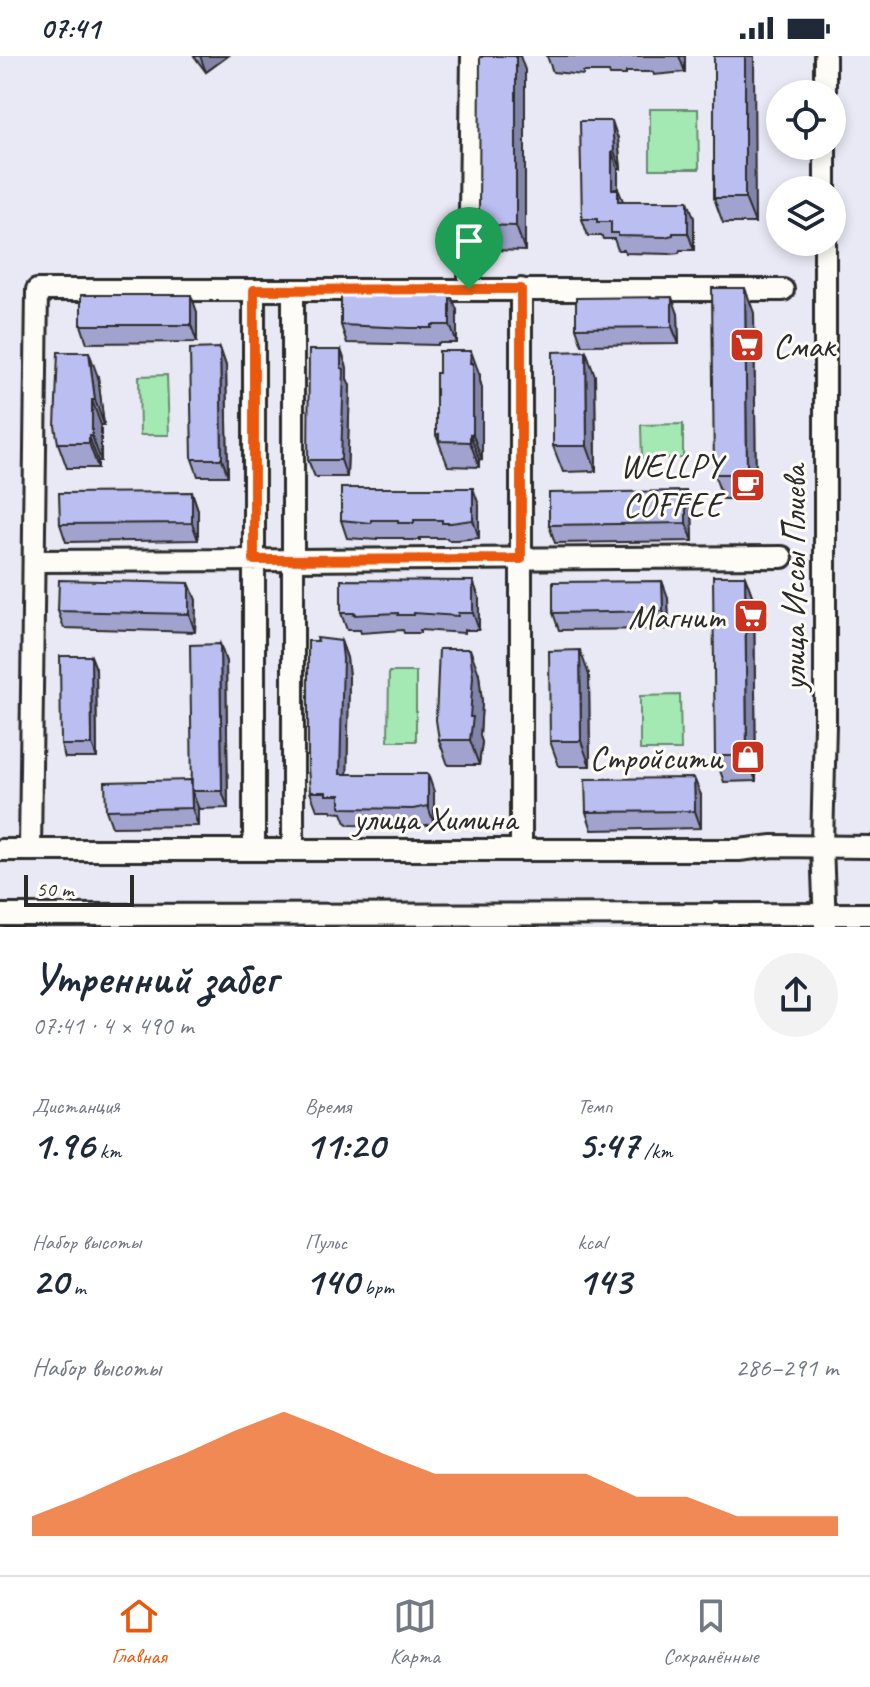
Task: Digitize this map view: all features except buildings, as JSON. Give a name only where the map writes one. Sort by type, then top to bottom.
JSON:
[{"type":"street","points":[[469,289],[472,56]]},
{"type":"street","points":[[825,56],[825,80]]},
{"type":"street","name":"улица Иссы Плиева","points":[[825,256],[822,845],[825,921]]},
{"type":"street","points":[[521,289],[521,850]]},
{"type":"street","points":[[30,850],[37,290],[783,290]]},
{"type":"street","points":[[254,290],[254,850]]},
{"type":"street","points":[[293,290],[293,850]]},
{"type":"street","points":[[34,561],[782,557]]},
{"type":"street","name":"улица Химина","points":[[0,850],[739,850],[773,846],[870,847]]},
{"type":"street","points":[[0,915],[825,921],[870,914]]},
{"type":"green space","points":[[650,109],[698,109],[699,169],[650,169]]},
{"type":"green space","points":[[167,375],[169,435],[140,435],[139,376]]},
{"type":"green space","points":[[683,424],[683,458],[642,459],[641,425]]},
{"type":"green space","points":[[389,672],[416,672],[416,741],[388,741]]},
{"type":"green space","points":[[680,695],[681,750],[640,750],[640,696]]},
{"type":"place","name":"Смак","points":[[747,345]]},
{"type":"place","name":"WELLPY COFFEE","points":[[748,485]]},
{"type":"place","name":"Магнит","points":[[751,616]]},
{"type":"place","name":"Стройсити","points":[[748,757]]},
{"type":"route","points":[[469,289],[521,289],[521,559],[254,560],[254,290],[469,289]]}]
